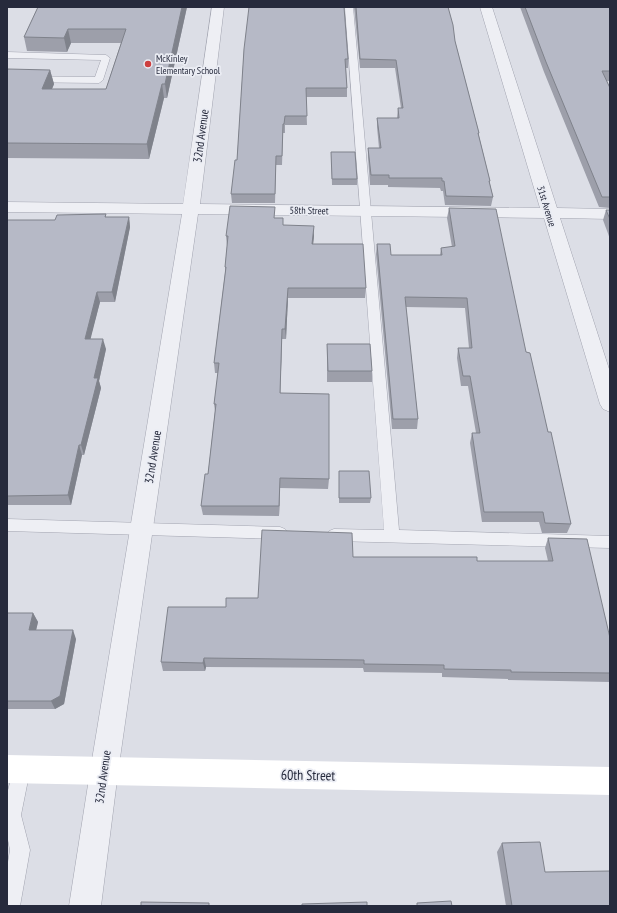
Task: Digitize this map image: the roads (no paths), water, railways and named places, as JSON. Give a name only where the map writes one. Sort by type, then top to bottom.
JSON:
[{"type":"street","name":"32nd Avenue","points":[[86,906],[104,772],[191,208],[218,7]]},
{"type":"street","name":"31st Avenue","points":[[486,7],[549,213],[610,404]]},
{"type":"street","name":"58th Street","points":[[7,207],[610,214]]},
{"type":"street","name":"60th Street","points":[[14,769],[610,781]]},
{"type":"lane","points":[[349,7],[392,536]]},
{"type":"lane","points":[[7,55],[106,58],[99,80],[7,79]]},
{"type":"lane","points":[[7,525],[141,530],[290,533]]},
{"type":"lane","points":[[322,534],[610,542]]},
{"type":"lane","points":[[10,906],[20,850],[12,815],[14,769]]},
{"type":"place","name":"McKinley Elementary School","points":[[148,64]]}]
